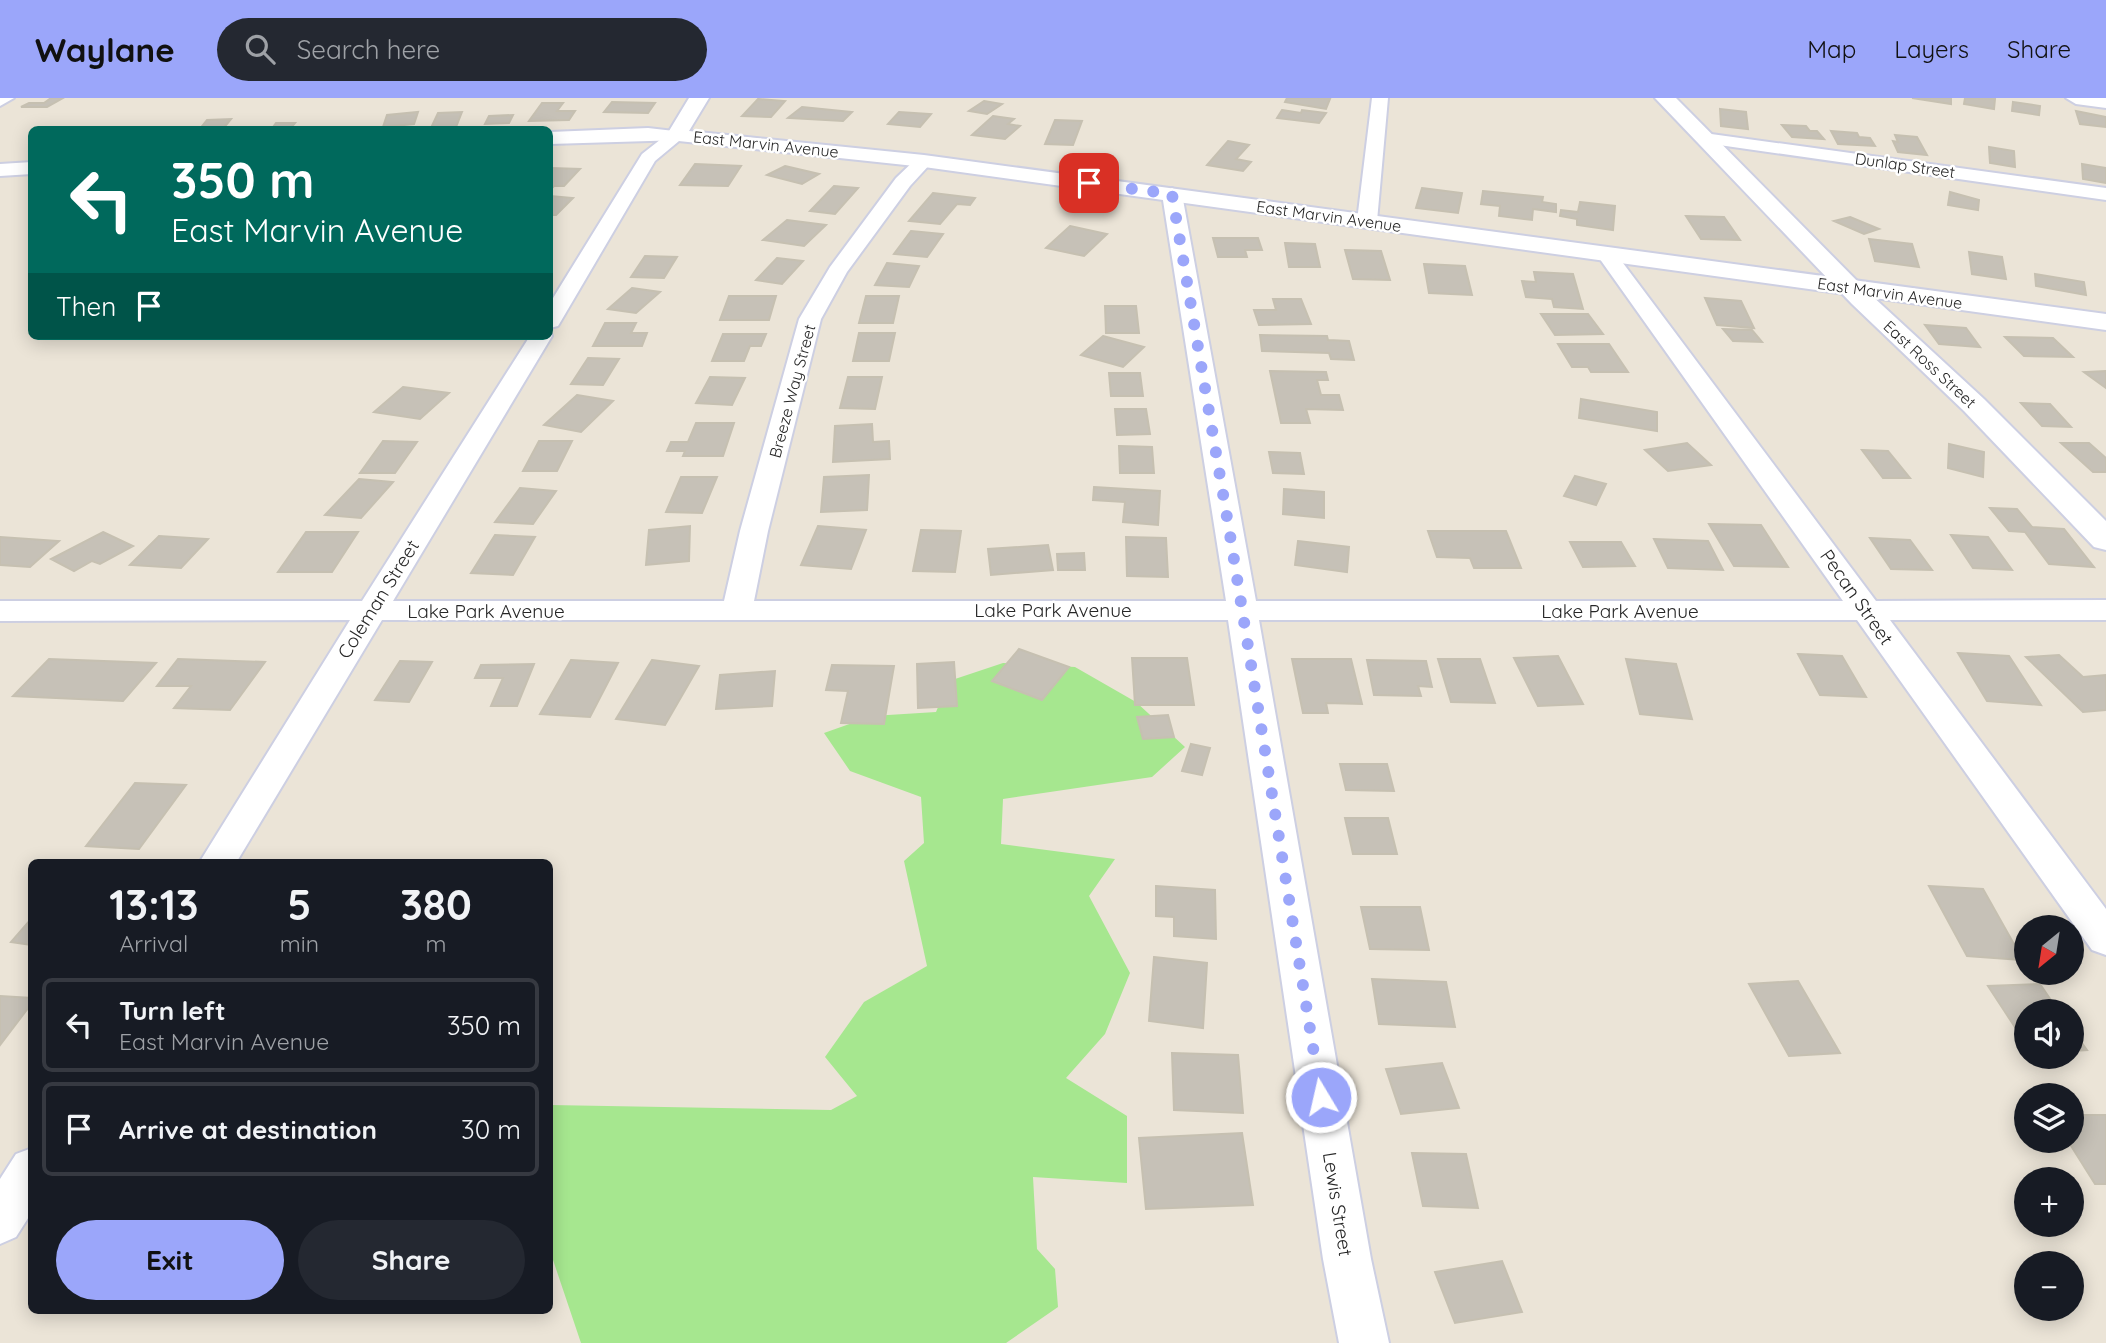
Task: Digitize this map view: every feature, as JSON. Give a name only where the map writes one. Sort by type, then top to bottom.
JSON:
[{"type":"main road","points":[[676,136],[699,98]]},
{"type":"main road","name":"East Ross Street","points":[[1665,98],[1851,288],[1974,405],[2106,540]]},
{"type":"main road","points":[[2076,98],[2106,102]]},
{"type":"main road","name":"East Marvin Avenue","points":[[553,138],[648,134],[745,141],[924,161],[2106,322]]},
{"type":"main road","points":[[0,170],[28,168]]},
{"type":"street","points":[[0,101],[6,98]]},
{"type":"street","points":[[1367,221],[1380,98]]},
{"type":"street","points":[[553,316],[649,158],[676,136]]},
{"type":"street","name":"Dunlap Street","points":[[1704,138],[2106,194]]},
{"type":"street","name":"Breeze Way Street","points":[[737,611],[754,531],[810,319],[836,271],[903,182],[924,161]]},
{"type":"street","name":"Lewis Street","points":[[1172,194],[1347,1259],[1364,1343]]},
{"type":"street","name":"Pecan Street","points":[[1607,254],[2106,939]]},
{"type":"street","name":"Coleman Street","points":[[220,859],[539,340]]},
{"type":"street","name":"Lake Park Avenue","points":[[0,611],[2106,610]]},
{"type":"street","points":[[0,1221],[28,1176]]},
{"type":"green space","points":[[1003,663],[1075,667],[1136,702],[1185,747],[1152,777],[1003,799],[1001,844],[1115,859],[1089,896],[1130,973],[1105,1034],[1066,1078],[1127,1116],[1127,1183],[1033,1177],[1037,1249],[1055,1269],[1058,1307],[1006,1343],[581,1343],[553,1260],[553,1105],[831,1110],[857,1096],[825,1057],[864,1002],[927,966],[904,861],[924,843],[921,797],[850,771],[824,733],[872,716],[936,712],[949,681]]},
{"type":"building","points":[[51,98],[63,98],[47,107],[21,107],[29,103],[44,103]]},
{"type":"building","points":[[1287,98],[1330,99],[1326,109],[1285,102]]},
{"type":"building","points":[[1912,98],[1951,98],[1951,104]]},
{"type":"building","points":[[1965,98],[1995,99],[1994,109],[1964,104]]},
{"type":"building","points":[[758,99],[785,101],[771,117],[742,116]]},
{"type":"building","points":[[984,101],[1002,104],[987,114],[969,111]]},
{"type":"building","points":[[612,102],[655,103],[648,113],[604,112]]},
{"type":"building","points":[[2013,102],[2040,106],[2039,115],[2012,111]]},
{"type":"building","points":[[542,103],[563,103],[557,111],[575,111],[569,120],[529,121]]},
{"type":"building","points":[[802,107],[852,112],[843,121],[788,118]]},
{"type":"building","points":[[1720,109],[1746,112],[1748,129],[1721,126]]},
{"type":"building","points":[[1282,110],[1326,113],[1319,123],[1277,118]]},
{"type":"building","points":[[2076,111],[2106,117],[2106,127],[2080,124]]},
{"type":"building","points":[[418,112],[414,124],[383,126],[387,115]]},
{"type":"building","points":[[462,112],[456,126],[432,126],[438,113]]},
{"type":"building","points":[[899,112],[931,114],[920,127],[888,124]]},
{"type":"building","points":[[513,115],[509,123],[485,124],[489,116]]},
{"type":"building","points":[[993,116],[1014,119],[1008,124],[1020,126],[1005,139],[972,135]]},
{"type":"building","points":[[231,119],[225,126],[202,126],[207,120]]},
{"type":"building","points":[[1055,120],[1082,121],[1073,145],[1045,144]]},
{"type":"building","points":[[276,123],[295,123],[292,126],[274,126]]},
{"type":"building","points":[[1782,125],[1806,126],[1810,131],[1817,131],[1824,139],[1792,137]]},
{"type":"building","points":[[1831,131],[1857,133],[1859,137],[1870,138],[1875,146],[1838,144]]},
{"type":"building","points":[[1895,135],[1917,137],[1927,155],[1898,152],[1893,141],[1898,142]]},
{"type":"building","points":[[1228,141],[1249,145],[1236,159],[1251,162],[1243,171],[1207,165]]},
{"type":"building","points":[[1989,147],[2014,151],[2015,167],[1990,163]]},
{"type":"building","points":[[695,164],[741,166],[728,186],[680,185]]},
{"type":"building","points":[[2082,164],[2106,168],[2106,183],[2083,179]]},
{"type":"building","points":[[785,166],[819,174],[802,184],[767,175]]},
{"type":"building","points":[[553,168],[580,169],[564,186],[554,186]]},
{"type":"building","points":[[834,186],[858,188],[835,214],[810,211]]},
{"type":"building","points":[[1422,188],[1462,193],[1458,213],[1416,208]]},
{"type":"building","points":[[1483,191],[1543,197],[1542,202],[1556,204],[1556,212],[1533,209],[1532,220],[1499,216],[1500,206],[1481,204]]},
{"type":"building","points":[[1950,192],[1979,200],[1978,210],[1948,205]]},
{"type":"building","points":[[933,193],[975,198],[970,205],[957,204],[940,224],[909,221]]},
{"type":"building","points":[[553,196],[573,198],[553,215]]},
{"type":"building","points":[[1580,202],[1615,206],[1613,230],[1577,225],[1577,219],[1560,216],[1561,210],[1578,212]]},
{"type":"building","points":[[1686,216],[1724,217],[1740,240],[1701,239]]},
{"type":"building","points":[[1850,217],[1879,229],[1864,234],[1834,221]]},
{"type":"building","points":[[787,220],[826,225],[804,246],[763,240]]},
{"type":"building","points":[[1070,226],[1107,234],[1084,256],[1046,248]]},
{"type":"building","points":[[911,231],[943,234],[927,257],[894,254]]},
{"type":"building","points":[[1213,238],[1258,238],[1262,250],[1245,250],[1247,257],[1218,257]]},
{"type":"building","points":[[1869,239],[1912,244],[1919,267],[1875,261]]},
{"type":"building","points":[[1285,243],[1315,244],[1320,267],[1289,267]]},
{"type":"building","points":[[1345,250],[1381,251],[1390,280],[1353,279]]},
{"type":"building","points":[[1969,252],[2002,257],[2006,279],[1972,274]]},
{"type":"building","points":[[645,256],[677,257],[664,278],[631,277]]},
{"type":"building","points":[[777,258],[803,261],[782,284],[756,280]]},
{"type":"building","points":[[887,263],[919,266],[909,287],[875,285]]},
{"type":"building","points":[[1424,264],[1465,266],[1472,295],[1429,293]]},
{"type":"building","points":[[1534,272],[1573,274],[1583,309],[1554,307],[1552,299],[1526,297],[1522,281],[1536,282]]},
{"type":"building","points":[[2035,274],[2084,282],[2086,295],[2036,286]]},
{"type":"building","points":[[632,288],[660,292],[636,313],[608,309]]},
{"type":"building","points":[[729,296],[776,296],[769,320],[720,320]]},
{"type":"building","points":[[866,296],[899,296],[893,323],[859,323]]},
{"type":"building","points":[[1705,298],[1741,301],[1754,328],[1717,325]]},
{"type":"building","points":[[1273,299],[1301,299],[1311,324],[1259,325],[1254,310],[1276,310]]},
{"type":"building","points":[[1105,306],[1136,306],[1139,333],[1106,333]]},
{"type":"building","points":[[1541,314],[1588,314],[1603,334],[1555,335]]},
{"type":"building","points":[[605,323],[636,323],[631,333],[647,333],[642,346],[593,346]]},
{"type":"building","points":[[1925,325],[1966,328],[1980,347],[1939,344]]},
{"type":"building","points":[[1723,329],[1752,330],[1762,342],[1733,341]]},
{"type":"building","points":[[859,333],[895,333],[889,361],[853,361]]},
{"type":"building","points":[[723,334],[766,334],[761,346],[750,346],[744,361],[712,361]]},
{"type":"building","points":[[1260,335],[1327,336],[1328,340],[1349,341],[1354,360],[1331,359],[1329,353],[1262,351]]},
{"type":"building","points":[[1103,336],[1144,347],[1123,367],[1081,355]]},
{"type":"building","points":[[2005,337],[2053,338],[2073,357],[2024,356]]},
{"type":"building","points":[[1558,344],[1609,344],[1628,372],[1591,372],[1588,367],[1572,367]]},
{"type":"building","points":[[588,358],[619,359],[603,385],[571,384]]},
{"type":"building","points":[[1270,371],[1326,372],[1328,380],[1317,380],[1321,395],[1339,395],[1343,410],[1306,409],[1310,423],[1281,423]]},
{"type":"building","points":[[2106,371],[2106,388],[2084,372]]},
{"type":"building","points":[[1109,373],[1140,373],[1143,396],[1111,396]]},
{"type":"building","points":[[710,377],[745,378],[732,405],[696,403]]},
{"type":"building","points":[[848,377],[882,377],[875,409],[840,408]]},
{"type":"building","points":[[403,387],[449,393],[420,419],[374,412]]},
{"type":"building","points":[[577,395],[613,401],[581,432],[544,425]]},
{"type":"building","points":[[1581,399],[1657,412],[1657,431],[1579,418]]},
{"type":"building","points":[[2021,403],[2050,404],[2071,427],[2042,426]]},
{"type":"building","points":[[1115,409],[1146,409],[1150,434],[1117,435]]},
{"type":"building","points":[[696,423],[734,423],[723,456],[683,456],[685,451],[667,451],[671,442],[688,442]]},
{"type":"building","points":[[872,424],[873,442],[889,441],[890,459],[833,462],[835,426]]},
{"type":"building","points":[[383,441],[417,442],[395,473],[360,473]]},
{"type":"building","points":[[539,441],[572,441],[557,471],[523,471]]},
{"type":"building","points":[[1687,443],[1711,465],[1668,471],[1645,450]]},
{"type":"building","points":[[2061,443],[2089,443],[2106,458],[2106,472],[2093,472]]},
{"type":"building","points":[[1949,444],[1984,452],[1983,477],[1948,468]]},
{"type":"building","points":[[1119,446],[1152,447],[1154,473],[1120,473]]},
{"type":"building","points":[[1862,450],[1888,451],[1910,478],[1883,478]]},
{"type":"building","points":[[1269,452],[1300,453],[1304,474],[1273,473]]},
{"type":"building","points":[[869,475],[867,510],[821,512],[824,477]]},
{"type":"building","points":[[1575,476],[1606,484],[1596,505],[1564,496]]},
{"type":"building","points":[[681,477],[717,477],[702,513],[666,512]]},
{"type":"building","points":[[359,479],[393,482],[361,518],[325,515]]},
{"type":"building","points":[[1094,487],[1160,491],[1158,525],[1123,522],[1125,502],[1093,500]]},
{"type":"building","points":[[520,488],[556,491],[533,524],[495,522]]},
{"type":"building","points":[[1284,489],[1324,492],[1324,518],[1283,514]]},
{"type":"building","points":[[1990,508],[2017,509],[2032,527],[2064,529],[2094,567],[2049,564],[2025,532],[2009,531]]},
{"type":"building","points":[[1709,524],[1761,525],[1788,567],[1734,566]]},
{"type":"building","points":[[690,526],[689,561],[646,565],[649,530]]},
{"type":"building","points":[[818,526],[866,530],[851,569],[801,565]]},
{"type":"building","points":[[921,530],[961,531],[955,572],[913,571]]},
{"type":"building","points":[[1428,531],[1506,531],[1521,568],[1474,568],[1470,558],[1437,557]]},
{"type":"building","points":[[103,532],[133,546],[100,564],[92,561],[74,571],[51,559]]},
{"type":"building","points":[[306,532],[358,532],[332,572],[278,572]]},
{"type":"building","points":[[495,535],[535,537],[513,575],[471,573]]},
{"type":"building","points":[[1951,535],[1988,537],[2012,570],[1973,568]]},
{"type":"building","points":[[159,536],[208,539],[181,568],[130,565]]},
{"type":"building","points":[[0,537],[59,541],[30,567],[0,565]]},
{"type":"building","points":[[1126,537],[1166,538],[1168,577],[1127,576]]},
{"type":"building","points":[[1870,538],[1910,540],[1932,570],[1891,569]]},
{"type":"building","points":[[1654,539],[1708,541],[1723,570],[1668,568]]},
{"type":"building","points":[[1298,541],[1349,547],[1347,572],[1295,565]]},
{"type":"building","points":[[1570,542],[1621,542],[1635,566],[1583,567]]},
{"type":"building","points":[[1048,545],[1053,570],[991,575],[988,549]]},
{"type":"building","points":[[1084,553],[1085,570],[1058,570],[1057,554]]},
{"type":"building","points":[[1019,649],[1069,667],[1042,700],[992,681]]},
{"type":"building","points":[[1958,653],[2009,656],[2041,705],[1987,701]]},
{"type":"building","points":[[1798,654],[1842,656],[1866,697],[1820,695]]},
{"type":"building","points":[[2059,655],[2083,677],[2106,675],[2106,710],[2083,712],[2026,657]]},
{"type":"building","points":[[1558,656],[1583,704],[1538,706],[1514,658]]},
{"type":"building","points":[[1132,658],[1187,658],[1194,705],[1135,705]]},
{"type":"building","points":[[49,659],[156,663],[123,701],[13,696]]},
{"type":"building","points":[[178,659],[265,662],[230,710],[174,708],[191,686],[157,686]]},
{"type":"building","points":[[1292,659],[1351,659],[1362,704],[1326,703],[1328,713],[1303,713]]},
{"type":"building","points":[[1438,659],[1480,659],[1495,703],[1451,702]]},
{"type":"building","points":[[1626,659],[1676,664],[1692,719],[1640,714]]},
{"type":"building","points":[[571,660],[618,663],[590,717],[540,714]]},
{"type":"building","points":[[652,660],[699,666],[665,725],[616,719]]},
{"type":"building","points":[[1367,660],[1426,661],[1432,687],[1418,686],[1421,696],[1374,695]]},
{"type":"building","points":[[400,661],[432,662],[409,702],[375,700]]},
{"type":"building","points":[[954,662],[957,706],[918,708],[917,664]]},
{"type":"building","points":[[534,664],[517,706],[491,706],[503,678],[475,678],[481,665]]},
{"type":"building","points":[[832,665],[894,666],[884,724],[841,723],[848,691],[826,690]]},
{"type":"building","points":[[775,671],[772,706],[716,709],[720,675]]},
{"type":"building","points":[[1168,715],[1174,737],[1143,739],[1137,717]]},
{"type":"building","points":[[1191,744],[1210,748],[1202,775],[1182,771]]},
{"type":"building","points":[[1340,764],[1387,764],[1394,791],[1346,790]]},
{"type":"building","points":[[135,783],[186,785],[139,849],[86,846]]},
{"type":"building","points":[[1345,818],[1388,818],[1397,854],[1353,854]]},
{"type":"building","points":[[1156,886],[1215,890],[1216,939],[1174,936],[1174,917],[1156,916]]},
{"type":"building","points":[[1929,886],[1983,889],[2014,944],[2014,959],[1967,956]]},
{"type":"building","points":[[1361,907],[1420,907],[1429,950],[1370,949]]},
{"type":"building","points":[[28,923],[28,944],[11,942]]},
{"type":"building","points":[[1154,957],[1207,963],[1203,1028],[1149,1021]]},
{"type":"building","points":[[1372,979],[1446,982],[1455,1027],[1379,1024]]},
{"type":"building","points":[[1798,981],[1840,1053],[1789,1056],[1749,984]]},
{"type":"building","points":[[2041,985],[2050,999],[2014,999],[2014,1026],[1988,986]]},
{"type":"building","points":[[0,996],[28,998],[28,1008],[0,1045]]},
{"type":"building","points":[[1172,1053],[1238,1055],[1243,1113],[1174,1110]]},
{"type":"building","points":[[1442,1063],[1459,1108],[1401,1114],[1386,1069]]},
{"type":"building","points":[[2084,1115],[2106,1115],[2106,1184],[2095,1184],[2076,1153],[2084,1153]]},
{"type":"building","points":[[1242,1133],[1253,1205],[1146,1209],[1139,1138]]},
{"type":"building","points":[[1412,1153],[1466,1154],[1478,1208],[1423,1206]]},
{"type":"building","points":[[1502,1261],[1522,1312],[1455,1323],[1435,1272]]},
{"type":"route","points":[[1089,183],[1172,194],[1321,1097]]}]
